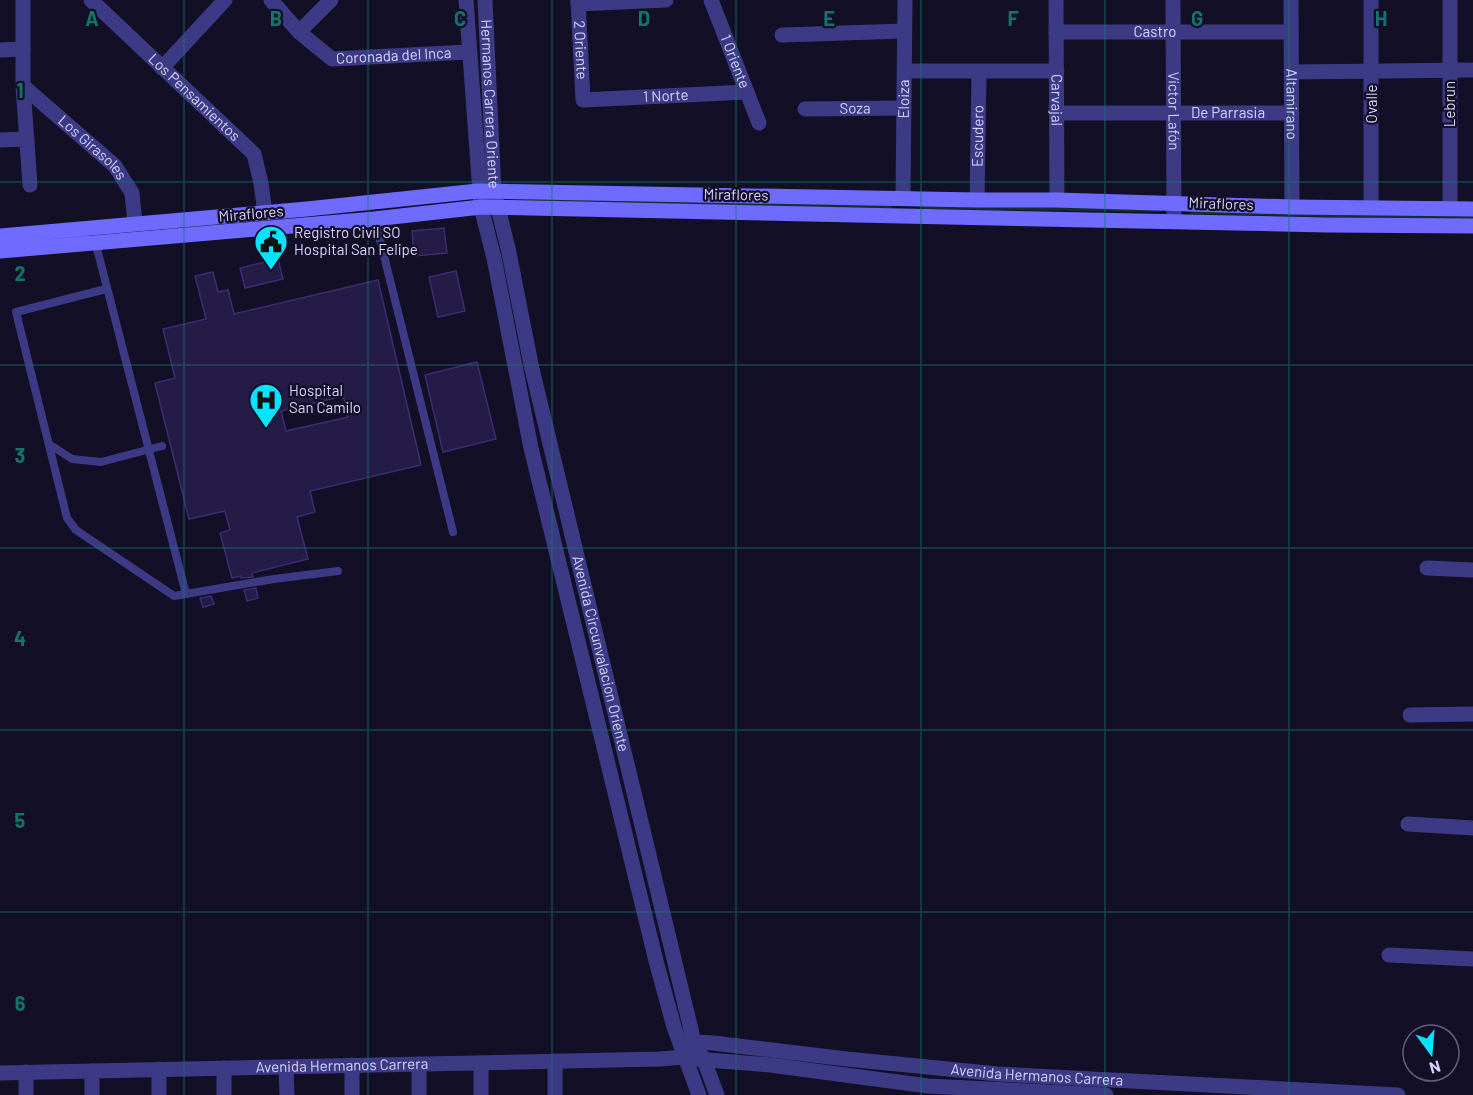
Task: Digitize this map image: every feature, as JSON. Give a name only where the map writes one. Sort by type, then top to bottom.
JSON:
[{"type":"main road","name":"Miraflores","points":[[0,251],[94,235],[135,224],[478,192],[1057,200],[1292,207],[1473,209]]},
{"type":"main road","name":"Miraflores","points":[[0,236],[94,235],[374,219],[481,207],[1473,226]]},
{"type":"street","points":[[23,0],[23,86],[30,185]]},
{"type":"street","name":"Los Pensamientos","points":[[91,0],[254,154],[265,213]]},
{"type":"street","points":[[162,69],[225,0]]},
{"type":"street","name":"Coronada del Inca","points":[[271,0],[298,32],[332,59],[468,52]]},
{"type":"street","points":[[298,32],[332,0]]},
{"type":"street","name":"Hermanos Carrera Oriente","points":[[466,0],[478,192],[481,207]]},
{"type":"street","name":"Hermanos Carrera Oriente","points":[[485,0],[494,192],[497,207]]},
{"type":"street","points":[[578,2],[666,0]]},
{"type":"street","name":"1 Oriente","points":[[711,0],[759,123]]},
{"type":"street","name":"Eloiza","points":[[903,198],[905,0]]},
{"type":"street","name":"Carvajal","points":[[1056,0],[1057,200]]},
{"type":"street","name":"Víctor Lafón","points":[[1173,0],[1174,221]]},
{"type":"street","name":"Altamirano","points":[[1291,0],[1292,207]]},
{"type":"street","name":"Ovalle","points":[[1371,0],[1371,207]]},
{"type":"street","name":"Lebrun","points":[[1450,0],[1450,208]]},
{"type":"street","name":"2 Oriente","points":[[578,2],[584,100]]},
{"type":"street","points":[[782,35],[904,31]]},
{"type":"street","name":"Castro","points":[[1056,32],[1291,32]]},
{"type":"street","points":[[0,50],[23,49]]},
{"type":"street","points":[[905,70],[1057,71]]},
{"type":"street","points":[[1292,72],[1473,70]]},
{"type":"street","name":"Escudero","points":[[978,200],[979,72]]},
{"type":"street","name":"Los Girasoles","points":[[23,86],[115,166],[132,193],[135,224]]},
{"type":"street","name":"1 Norte","points":[[584,100],[747,92]]},
{"type":"street","name":"Soza","points":[[805,109],[904,108]]},
{"type":"street","name":"De Parrasia","points":[[1057,113],[1292,113]]},
{"type":"street","points":[[0,140],[27,139]]},
{"type":"street","name":"Avenida Circunvalacion Oriente","points":[[481,207],[494,258],[531,448],[656,961],[684,1057],[699,1095]]},
{"type":"street","name":"Avenida Circunvalacion Oriente","points":[[497,207],[508,248],[532,369],[694,1042],[704,1060],[717,1095]]},
{"type":"street","points":[[1427,568],[1473,570]]},
{"type":"street","points":[[1410,715],[1473,714]]},
{"type":"street","points":[[1408,824],[1473,828]]},
{"type":"street","points":[[1389,955],[1473,959]]},
{"type":"street","points":[[684,1057],[694,1042]]},
{"type":"street","name":"Avenida Hermanos Carrera","points":[[694,1042],[998,1074],[1398,1095]]},
{"type":"street","name":"Avenida Hermanos Carrera","points":[[0,1073],[684,1057],[770,1065],[928,1086],[1106,1095]]},
{"type":"street","points":[[555,1061],[555,1095]]},
{"type":"street","points":[[481,1063],[482,1095]]},
{"type":"street","points":[[419,1064],[419,1095]]},
{"type":"street","points":[[352,1065],[352,1095]]},
{"type":"street","points":[[286,1067],[287,1095]]},
{"type":"street","points":[[224,1068],[224,1095]]},
{"type":"street","points":[[159,1069],[159,1095]]},
{"type":"street","points":[[92,1071],[92,1095]]},
{"type":"street","points":[[26,1072],[26,1095]]},
{"type":"lane","points":[[374,203],[374,219],[453,532]]},
{"type":"lane","points":[[94,235],[186,594]]},
{"type":"lane","points":[[106,289],[16,312],[67,518],[76,530],[174,596],[338,571]]},
{"type":"lane","points":[[49,444],[72,459],[101,462],[162,446]]},
{"type":"green space","points":[[503,200],[891,204],[892,208],[505,206]]},
{"type":"green space","points":[[984,205],[1163,210],[1158,212],[924,209],[921,206]]},
{"type":"green space","points":[[1189,211],[1473,215],[1473,220],[1192,214]]},
{"type":"building","points":[[444,228],[447,253],[414,256],[412,231]]},
{"type":"building","points":[[278,259],[283,279],[245,288],[240,268]]},
{"type":"building","points":[[456,271],[465,311],[438,317],[429,277]]},
{"type":"building","points":[[213,272],[218,292],[228,290],[234,314],[378,280],[421,465],[310,491],[315,512],[297,517],[308,559],[252,573],[253,577],[232,578],[220,533],[230,530],[225,511],[189,519],[155,383],[175,378],[163,329],[206,319],[195,276]],"holes":[[[343,396],[348,417],[286,431],[281,411]]]},
{"type":"building","points":[[477,362],[496,439],[443,452],[425,375]]},
{"type":"building","points":[[256,588],[258,598],[247,601],[244,590]]},
{"type":"building","points":[[211,596],[214,604],[203,607],[200,598]]},
{"type":"place","name":"Registro Civil SO Hospital San Felipe","points":[[271,271]]},
{"type":"place","name":"Hospital San Camilo","points":[[266,429]]}]
